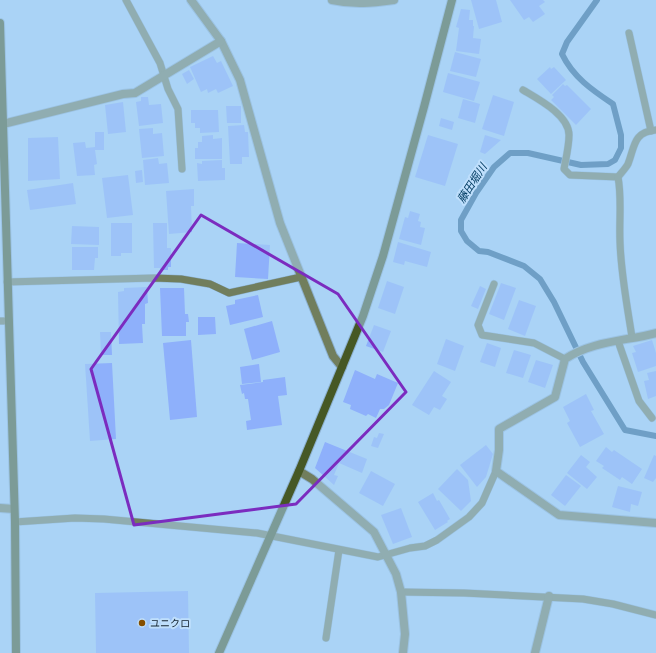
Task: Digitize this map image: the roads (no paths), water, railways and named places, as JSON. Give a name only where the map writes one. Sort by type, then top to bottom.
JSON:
[{"type":"street","points":[[191,0],[222,41],[240,80],[280,223],[333,356],[342,367]]},
{"type":"street","points":[[332,0],[355,4],[367,4],[394,0]]},
{"type":"street","points":[[219,653],[299,471],[363,316],[383,256],[452,0]]},
{"type":"street","points":[[0,23],[7,282],[4,321],[15,522],[16,653]]},
{"type":"street","points":[[3,124],[123,94],[135,93],[222,41]]},
{"type":"street","points":[[656,333],[595,346],[568,357],[555,397],[499,429],[499,450],[496,471],[559,515],[656,523]]},
{"type":"street","points":[[299,471],[312,479],[374,532],[396,574],[402,592],[405,634],[403,653]]},
{"type":"street","points":[[0,508],[14,510]]},
{"type":"street","points":[[534,653],[548,596]]},
{"type":"lane","points":[[126,0],[160,63],[168,89],[178,109],[182,168]]},
{"type":"lane","points":[[629,33],[654,130],[643,132],[636,140],[627,166],[618,177],[620,188],[620,243],[624,292],[632,337]]},
{"type":"lane","points":[[523,90],[546,104],[562,118],[567,125],[569,134],[564,169],[570,175],[618,177]]},
{"type":"lane","points":[[7,282],[154,278],[181,279],[210,284],[230,292],[301,277]]},
{"type":"lane","points":[[494,284],[478,325],[482,335],[534,343],[568,357]]},
{"type":"lane","points":[[618,341],[639,401],[652,418]]},
{"type":"lane","points":[[15,522],[75,518],[104,519],[270,534],[339,550],[378,557],[410,548],[425,546],[437,540],[469,516],[482,503],[496,471]]},
{"type":"lane","points":[[326,638],[339,550]]},
{"type":"lane","points":[[402,592],[548,596],[583,599],[606,602],[656,615]]},
{"type":"waterway","name":"藤田堀川","points":[[597,0],[567,42],[562,54],[566,62],[577,76],[613,104],[621,135],[621,148],[615,160],[608,164],[581,165],[528,153],[510,153],[494,167],[476,193],[461,220],[461,231],[467,241],[479,251],[488,252],[524,266],[540,279],[554,302],[583,362],[625,430],[656,436]]},
{"type":"place","name":"ユニクロ","points":[[142,623]]}]
